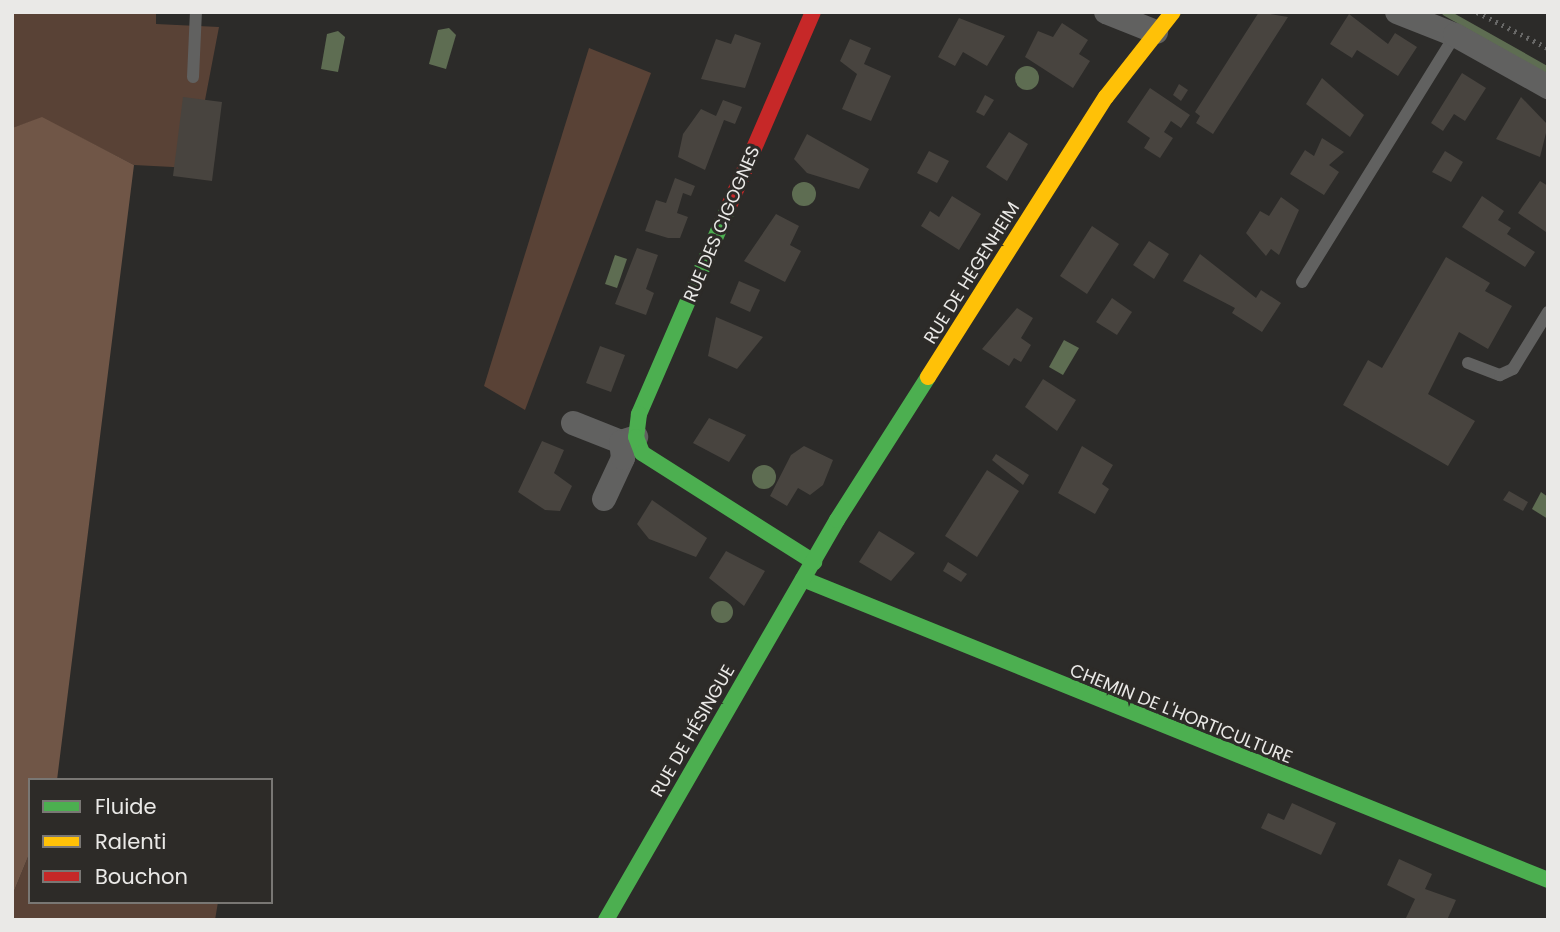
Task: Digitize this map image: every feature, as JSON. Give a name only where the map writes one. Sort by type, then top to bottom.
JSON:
[{"type":"street","name":"RUE DES CIGOGNES","points":[[604,499],[813,12]]},
{"type":"street","points":[[1106,12],[1156,32]]},
{"type":"street","name":"RUE DE HEGENHEIM","points":[[814,562],[1106,97],[1173,12]]},
{"type":"street","points":[[1397,12],[1455,35],[1548,87]]},
{"type":"street","points":[[573,423],[629,440],[642,453],[814,562]]},
{"type":"street","name":"RUE DE HÉSINGUE","points":[[606,920],[814,562]]},
{"type":"street","name":"CHEMIN DE L'HORTICULTURE","points":[[803,579],[1548,880]]},
{"type":"lane","points":[[193,77],[196,12]]},
{"type":"lane","points":[[1302,282],[1455,35]]},
{"type":"lane","points":[[1468,363],[1500,375],[1513,369],[1548,312]]},
{"type":"path","points":[[1477,12],[1548,48]]},
{"type":"shaded area","points":[[12,12],[156,12],[156,24],[219,27],[192,168],[134,165],[42,118],[12,128]]},
{"type":"shaded area","points":[[449,28],[456,35],[446,69],[429,64],[438,30]]},
{"type":"shaded area","points":[[338,31],[345,37],[338,72],[321,69],[327,34]]},
{"type":"shaded area","points":[[589,48],[651,73],[525,410],[484,386]]},
{"type":"shaded area","points":[[1027,66],[1035,70],[1039,78],[1035,86],[1027,90],[1019,86],[1015,78],[1019,70]]},
{"type":"shaded area","points":[[42,117],[134,165],[57,778],[28,778],[28,857],[12,896],[12,128]]},
{"type":"shaded area","points":[[804,182],[812,186],[816,194],[812,202],[804,206],[796,202],[792,194],[796,186]]},
{"type":"shaded area","points":[[615,255],[627,259],[617,288],[605,284]]},
{"type":"shaded area","points":[[1064,340],[1079,348],[1063,375],[1049,367]]},
{"type":"shaded area","points":[[764,465],[772,469],[776,477],[772,485],[764,489],[756,485],[752,477],[756,469]]},
{"type":"shaded area","points":[[1541,492],[1548,497],[1548,519],[1532,509]]},
{"type":"shaded area","points":[[722,601],[730,604],[733,612],[730,620],[722,623],[714,620],[711,612],[714,604]]},
{"type":"shaded area","points":[[28,857],[28,904],[218,904],[215,920],[12,920],[12,896]]},
{"type":"building","points":[[1259,12],[1288,17],[1213,134],[1196,123],[1200,116],[1195,112]]},
{"type":"building","points":[[1349,14],[1388,44],[1395,33],[1417,47],[1398,76],[1357,50],[1352,58],[1330,44]]},
{"type":"building","points":[[959,18],[1005,36],[987,66],[963,52],[955,66],[938,57]]},
{"type":"building","points":[[1062,23],[1088,40],[1079,54],[1090,61],[1073,88],[1025,57],[1038,31],[1053,37]]},
{"type":"building","points":[[735,34],[761,43],[745,88],[701,79],[716,39],[731,44]]},
{"type":"building","points":[[850,39],[871,48],[864,64],[891,76],[871,121],[842,109],[857,74],[840,61]]},
{"type":"building","points":[[1462,73],[1486,88],[1465,121],[1454,114],[1443,131],[1431,123]]},
{"type":"building","points":[[1322,78],[1364,115],[1350,137],[1306,104]]},
{"type":"building","points":[[1179,84],[1188,90],[1181,101],[1173,95]]},
{"type":"building","points":[[1150,88],[1190,115],[1181,128],[1171,121],[1164,132],[1173,138],[1160,158],[1144,148],[1150,138],[1127,122]]},
{"type":"building","points":[[985,95],[994,100],[984,116],[976,112]]},
{"type":"building","points":[[183,97],[222,102],[212,181],[173,176]]},
{"type":"building","points":[[1521,97],[1548,125],[1540,157],[1496,139]]},
{"type":"building","points":[[723,100],[742,107],[735,124],[724,120],[705,170],[678,157],[683,134],[701,109],[716,116]]},
{"type":"building","points":[[1009,132],[1028,144],[1007,181],[986,167]]},
{"type":"building","points":[[807,134],[869,169],[859,189],[807,173],[794,159]]},
{"type":"building","points":[[1322,138],[1344,152],[1329,165],[1339,172],[1324,195],[1290,174],[1305,150],[1314,156]]},
{"type":"building","points":[[929,151],[949,161],[937,183],[917,173]]},
{"type":"building","points":[[1445,151],[1463,162],[1451,182],[1432,172]]},
{"type":"building","points":[[675,178],[695,186],[691,196],[683,193],[677,213],[688,217],[680,238],[668,238],[645,231],[656,200],[666,203]]},
{"type":"building","points":[[1540,181],[1548,186],[1546,232],[1518,213]]},
{"type":"building","points":[[952,196],[981,214],[959,250],[921,226],[930,211],[939,217]]},
{"type":"building","points":[[1482,196],[1504,211],[1498,220],[1511,228],[1507,234],[1535,252],[1525,267],[1462,227]]},
{"type":"building","points":[[1281,197],[1299,210],[1279,255],[1271,249],[1266,256],[1246,233],[1260,211],[1269,216]]},
{"type":"building","points":[[776,214],[799,226],[790,245],[801,251],[785,282],[744,261]]},
{"type":"building","points":[[1092,226],[1119,244],[1087,294],[1060,276]]},
{"type":"building","points":[[1149,241],[1169,254],[1154,279],[1133,265]]},
{"type":"building","points":[[637,248],[658,255],[646,289],[654,293],[646,315],[615,304]]},
{"type":"building","points":[[1200,254],[1256,298],[1261,290],[1281,303],[1262,332],[1232,313],[1235,308],[1183,281]]},
{"type":"building","points":[[1446,257],[1490,283],[1485,291],[1512,306],[1488,349],[1459,332],[1428,394],[1475,421],[1448,466],[1343,405],[1368,360],[1382,368]]},
{"type":"building","points":[[739,281],[760,290],[750,312],[730,303]]},
{"type":"building","points":[[1112,298],[1132,312],[1117,335],[1096,322]]},
{"type":"building","points":[[1017,308],[1033,318],[1021,338],[1031,345],[1021,362],[1014,358],[1009,366],[982,349]]},
{"type":"building","points":[[716,317],[763,337],[737,369],[708,356]]},
{"type":"building","points":[[600,346],[625,355],[611,392],[586,383]]},
{"type":"building","points":[[1043,379],[1076,400],[1057,431],[1025,407]]},
{"type":"building","points":[[709,418],[746,435],[729,462],[693,443]]},
{"type":"building","points":[[542,441],[564,450],[554,473],[572,486],[560,511],[545,510],[518,492]]},
{"type":"building","points":[[804,446],[833,460],[823,485],[810,495],[798,488],[787,506],[770,496],[791,455]]},
{"type":"building","points":[[1082,446],[1113,465],[1102,484],[1109,489],[1095,514],[1058,493]]},
{"type":"building","points":[[996,454],[1029,475],[1023,485],[992,460]]},
{"type":"building","points":[[987,470],[1019,491],[977,557],[945,536]]},
{"type":"building","points":[[1509,491],[1528,502],[1523,511],[1503,500]]},
{"type":"building","points":[[652,500],[707,538],[696,557],[649,539],[637,524]]},
{"type":"building","points":[[879,531],[915,553],[891,581],[859,562]]},
{"type":"building","points":[[726,551],[765,571],[744,606],[709,578]]},
{"type":"building","points":[[948,562],[967,574],[961,582],[943,571]]},
{"type":"building","points":[[1292,803],[1336,823],[1321,855],[1261,828],[1268,813],[1284,820]]},
{"type":"building","points":[[1399,859],[1432,874],[1425,889],[1456,900],[1447,920],[1405,920],[1415,899],[1387,885]]},
{"type":"waterway","points":[[1445,12],[1548,70]]},
{"type":"traffic: fast","points":[[729,206],[639,414],[636,437],[642,453],[814,562]]},
{"type":"traffic: fast","points":[[606,920],[837,520],[928,377]]},
{"type":"traffic: fast","points":[[803,579],[1548,880]]},
{"type":"traffic: slow","points":[[928,377],[1106,97],[1173,12]]},
{"type":"traffic: jam","points":[[729,206],[813,12]]}]
